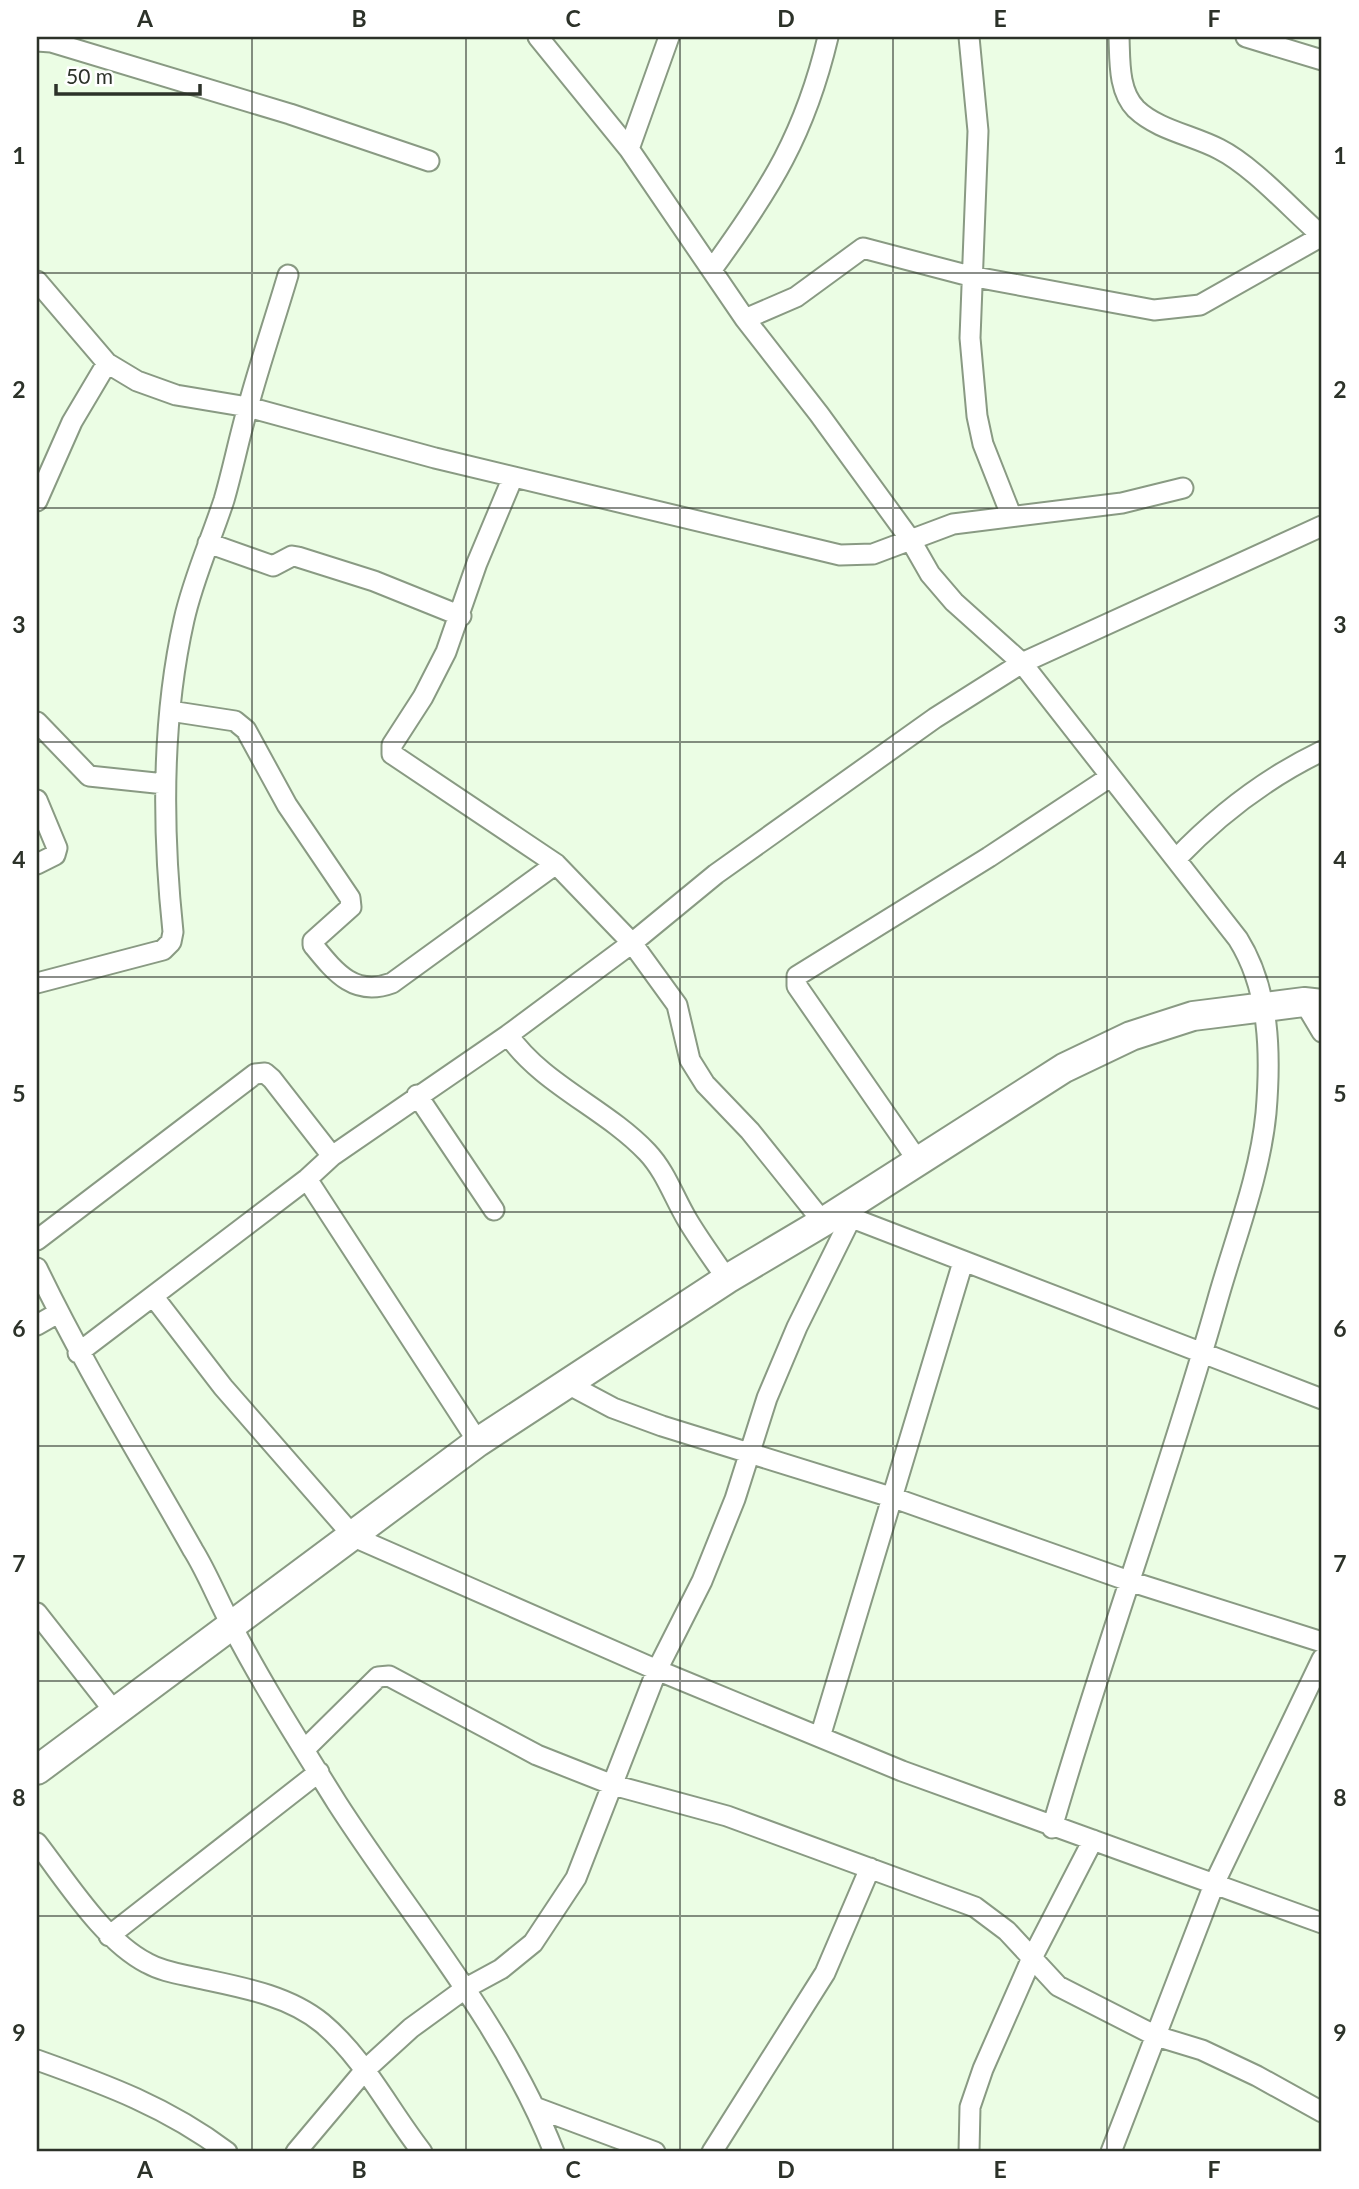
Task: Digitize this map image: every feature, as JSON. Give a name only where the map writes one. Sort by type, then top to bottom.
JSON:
[{"type":"street","points":[[538,37],[629,149],[713,268],[745,319],[910,538],[930,574],[954,602],[1023,663],[1250,957],[1264,1007],[1269,1056],[1265,1115],[1258,1158],[1202,1353],[1052,1828]]},
{"type":"street","points":[[629,149],[669,37]]},
{"type":"street","points":[[713,268],[778,173],[801,128],[828,37]]},
{"type":"street","points":[[969,37],[978,131],[970,276],[970,338],[976,416],[983,444],[1011,515]]},
{"type":"street","points":[[745,319],[796,297],[863,248],[970,276],[1154,310],[1200,305],[1322,236],[1240,163],[1219,149],[1156,123],[1135,108],[1121,76],[1119,37]]},
{"type":"street","points":[[1245,37],[1322,60]]},
{"type":"street","points":[[48,40],[290,114],[429,162]]},
{"type":"street","points":[[37,983],[163,950],[171,942],[173,932],[165,860],[165,784],[170,711],[183,622],[224,499],[248,407],[288,275]]},
{"type":"street","points":[[37,281],[107,363],[138,381],[176,395],[248,407],[513,477],[840,555],[873,554],[953,524],[1122,503],[1183,488]]},
{"type":"street","points":[[37,501],[72,422],[107,363]]},
{"type":"street","points":[[513,477],[477,563],[461,616],[423,696],[392,745],[392,754],[556,864],[632,943],[677,1005],[690,1060],[705,1084],[837,1218],[963,1262],[1322,1399]]},
{"type":"street","points":[[78,1353],[307,1179],[332,1156],[417,1095],[508,1035],[632,943],[716,874],[905,738],[1023,663],[1322,526]]},
{"type":"street","points":[[208,543],[273,566],[292,556],[298,557],[374,581],[461,616]]},
{"type":"street","points":[[170,711],[235,721],[246,730],[287,805],[350,898],[351,907],[313,941],[340,979],[369,986],[392,983],[556,864]]},
{"type":"street","points":[[37,722],[89,776],[165,784]]},
{"type":"street","points":[[1176,859],[1207,826],[1242,799],[1285,769],[1322,751]]},
{"type":"street","points":[[918,1161],[797,986],[797,976],[989,857],[1110,777]]},
{"type":"street","points":[[37,800],[57,848],[55,855],[37,864]]},
{"type":"street","points":[[37,1770],[354,1537],[478,1442],[727,1279],[837,1218],[918,1161],[1064,1068],[1131,1036],[1193,1016],[1313,1003],[1322,1032]]},
{"type":"street","points":[[508,1035],[521,1054],[620,1127],[647,1153],[662,1171],[687,1220],[727,1279]]},
{"type":"street","points":[[37,1240],[255,1074],[265,1073],[272,1079],[332,1156]]},
{"type":"street","points":[[417,1095],[494,1210]]},
{"type":"street","points":[[307,1179],[478,1442]]},
{"type":"street","points":[[296,2152],[365,2070],[411,2028],[466,1988],[512,1960],[533,1942],[552,1918],[576,1878],[657,1670],[702,1581],[751,1454],[767,1398],[837,1218]]},
{"type":"street","points":[[820,1737],[963,1262]]},
{"type":"street","points":[[37,1268],[78,1353],[195,1552],[232,1626],[319,1772],[466,1988],[537,2108],[554,2152]]},
{"type":"street","points":[[153,1296],[223,1387],[354,1537],[657,1670],[820,1737],[1052,1828],[1214,1882],[1322,1923]]},
{"type":"street","points":[[37,1325],[58,1313]]},
{"type":"street","points":[[566,1383],[613,1408],[894,1498],[1129,1581],[1322,1642]]},
{"type":"street","points":[[37,1613],[114,1711]]},
{"type":"street","points":[[1111,2152],[1214,1882],[1322,1659]]},
{"type":"street","points":[[305,1749],[384,1674],[537,1755],[613,1785],[727,1816],[975,1907],[1007,1931],[1031,1960],[1058,1986],[1156,2036],[1213,2056],[1322,2112]]},
{"type":"street","points":[[109,1936],[319,1772]]},
{"type":"street","points":[[969,2152],[970,2108],[983,2069],[1031,1960],[1093,1840]]},
{"type":"street","points":[[37,1843],[109,1936],[146,1963],[287,2002],[321,2022],[349,2049],[422,2152]]},
{"type":"street","points":[[712,2152],[825,1973],[870,1868]]},
{"type":"street","points":[[37,2060],[122,2091],[169,2113],[227,2152]]},
{"type":"street","points":[[537,2108],[655,2152]]}]
